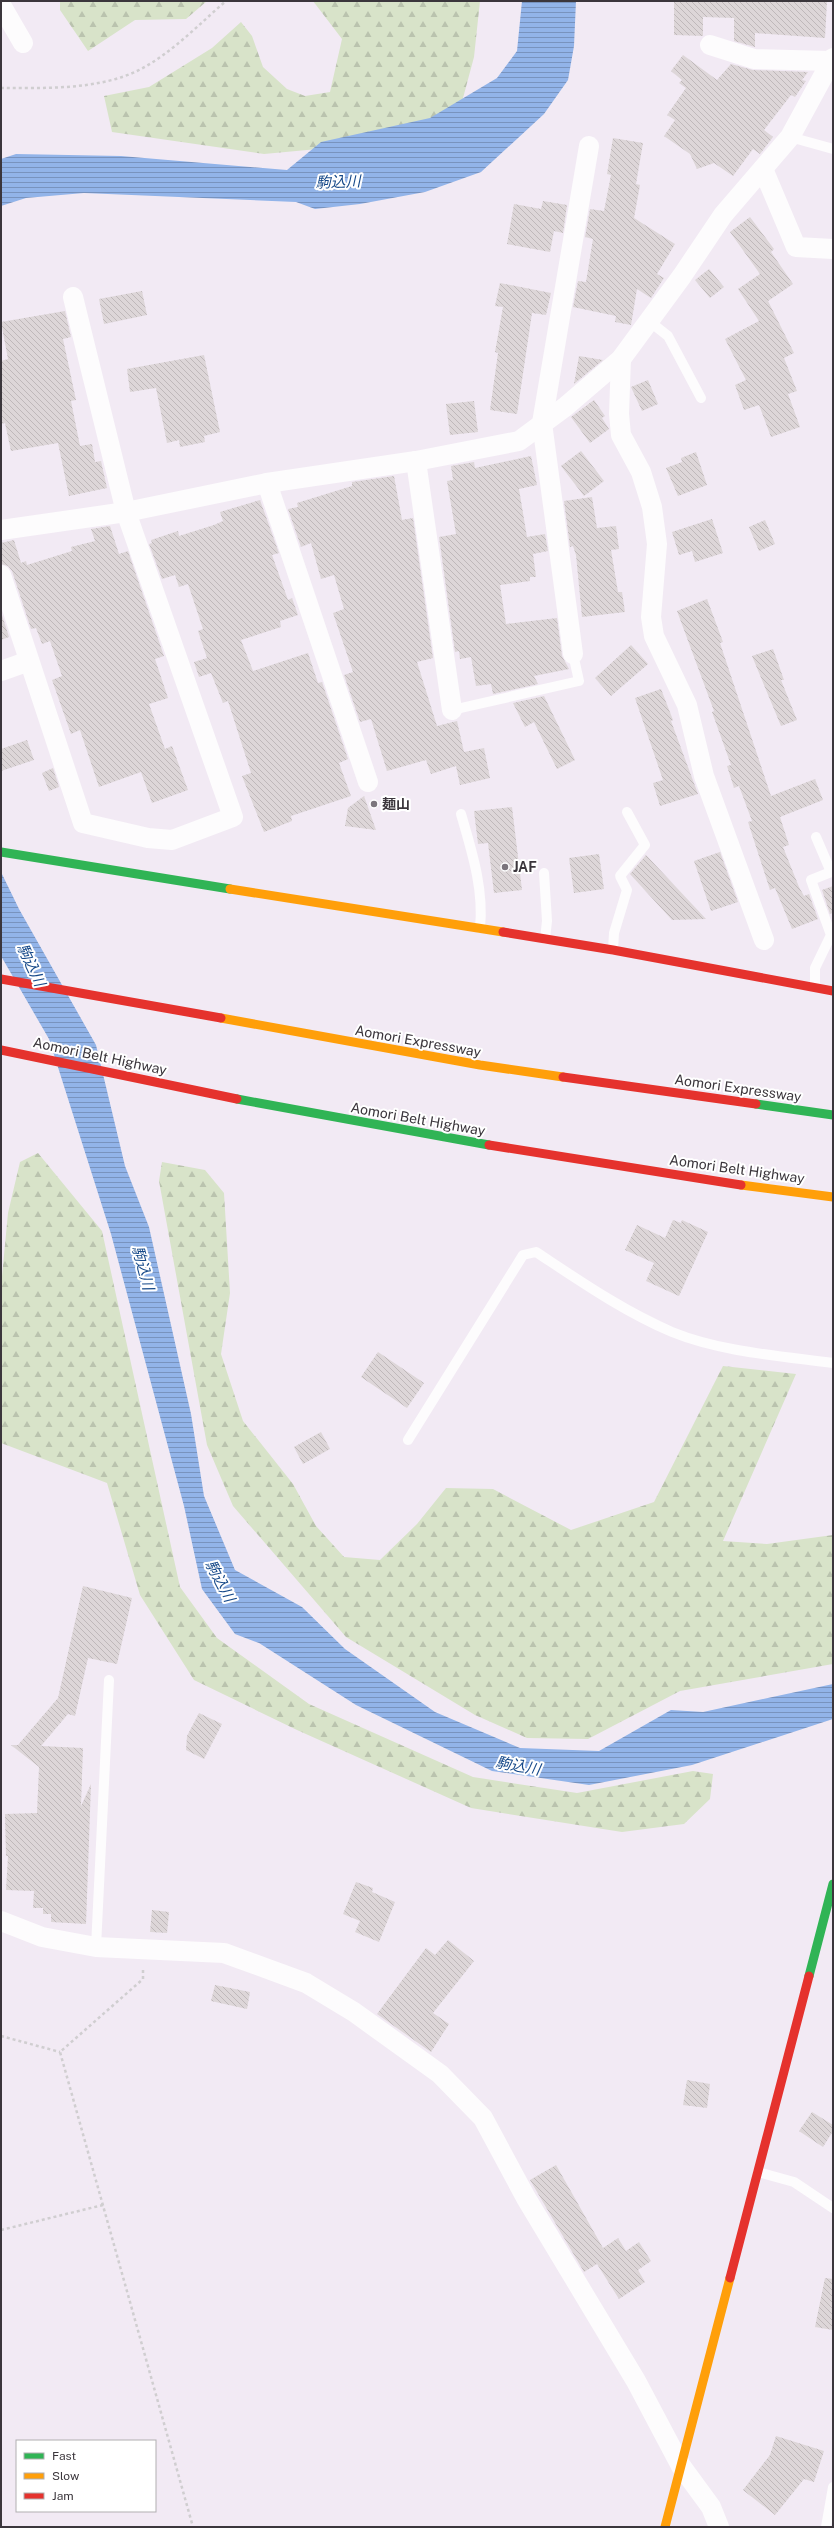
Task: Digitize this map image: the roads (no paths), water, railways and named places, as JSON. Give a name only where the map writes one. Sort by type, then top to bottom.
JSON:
[{"type":"main road","points":[[1,852],[613,950],[833,991]]},
{"type":"main road","name":"Aomori Expressway","points":[[1,979],[139,1005],[480,1065],[833,1115]]},
{"type":"main road","name":"Aomori Belt Highway","points":[[1,1050],[347,1121],[549,1155],[833,1197]]},
{"type":"main road","points":[[665,2527],[833,1884]]},
{"type":"street","points":[[1,5],[23,43]]},
{"type":"street","points":[[1,530],[126,512],[267,483],[416,461],[519,441],[565,407],[622,359],[723,215],[790,137],[832,59],[754,59],[710,45]]},
{"type":"street","points":[[573,654],[542,423],[589,146]]},
{"type":"street","points":[[763,169],[796,247],[833,249]]},
{"type":"street","points":[[1,576],[83,823],[148,838],[172,840],[233,817],[126,512],[73,297]]},
{"type":"street","points":[[622,359],[619,414],[622,435],[641,472],[652,507],[657,544],[651,617],[654,636],[687,705],[704,776],[764,940]]},
{"type":"street","points":[[416,461],[452,710]]},
{"type":"street","points":[[267,483],[368,782]]},
{"type":"street","points":[[1,671],[29,661]]},
{"type":"street","points":[[1,1921],[42,1937],[96,1947],[224,1953],[306,1983],[354,2012],[440,2074],[483,2118],[526,2198],[636,2381],[682,2466],[711,2507],[719,2527]]},
{"type":"lane","points":[[790,137],[833,149]]},
{"type":"lane","points":[[649,321],[668,336],[701,398]]},
{"type":"lane","points":[[452,710],[579,681],[573,654]]},
{"type":"lane","points":[[613,950],[614,933],[627,890],[620,876],[645,845],[627,812]]},
{"type":"lane","points":[[461,814],[477,872],[482,910],[480,928]]},
{"type":"lane","points":[[815,987],[815,968],[831,935],[811,880],[830,872],[816,837]]},
{"type":"lane","points":[[544,873],[547,921],[545,939]]},
{"type":"lane","points":[[408,1440],[522,1255],[536,1252],[602,1297],[673,1332],[735,1349],[833,1363]]},
{"type":"lane","points":[[96,1947],[109,1680]]},
{"type":"lane","points":[[758,2172],[794,2182],[833,2208]]},
{"type":"lane","points":[[826,2527],[833,2488]]},
{"type":"water","name":"駒込川","points":[[522,1],[576,1],[574,46],[568,80],[544,114],[481,172],[425,192],[360,204],[315,209],[296,202],[84,193],[26,198],[1,206],[1,159],[16,154],[121,156],[287,170],[321,142],[430,118],[497,78],[517,51]]},
{"type":"water","name":"駒込川","points":[[1,872],[19,909],[96,1045],[125,1166],[149,1227],[191,1414],[204,1496],[235,1570],[302,1607],[345,1649],[435,1712],[520,1748],[599,1751],[671,1710],[703,1712],[833,1684],[833,1719],[692,1765],[589,1785],[492,1771],[356,1705],[259,1643],[235,1634],[202,1589],[184,1506],[111,1234],[49,1039],[1,956]]},
{"type":"place","name":"麺山","points":[[374,804]]},
{"type":"place","name":"JAF","points":[[505,867]]}]
